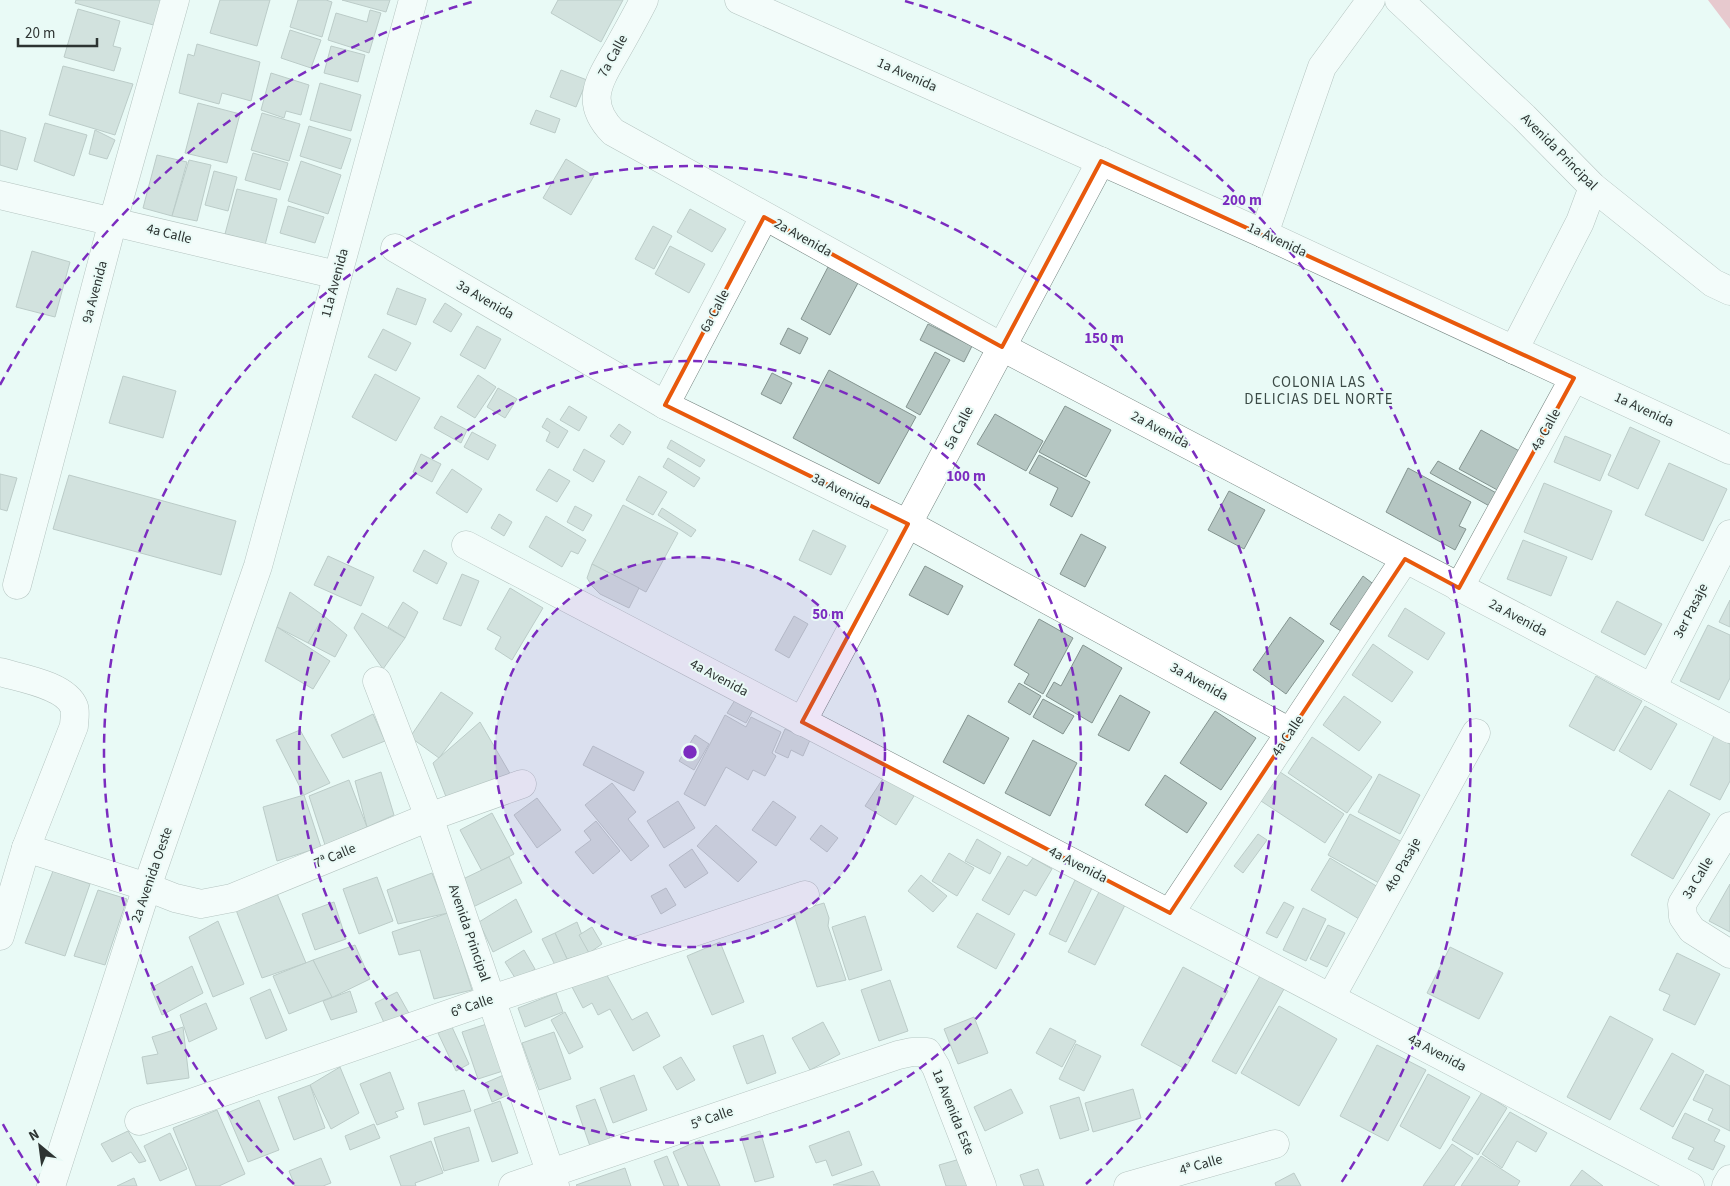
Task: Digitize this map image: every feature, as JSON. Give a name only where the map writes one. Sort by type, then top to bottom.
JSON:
[{"type":"street","name":"9a Avenida","points":[[17,584],[113,221],[175,0]]},
{"type":"street","name":"11a Avenida","points":[[258,566],[413,0]]},
{"type":"street","name":"7a Calle","points":[[600,115],[596,93],[599,82],[644,0]]},
{"type":"street","name":"1a Avenida","points":[[739,0],[1264,234],[1730,450]]},
{"type":"street","points":[[1264,234],[1322,67],[1370,0]]},
{"type":"street","name":"Avenida Principal","points":[[1399,0],[1524,117],[1593,188],[1713,283],[1730,291]]},
{"type":"street","name":"2a Avenida","points":[[600,115],[613,132],[1002,347],[1730,729]]},
{"type":"street","name":"5a Calle","points":[[802,722],[1101,161]]},
{"type":"street","points":[[1514,350],[1580,222],[1593,188]]},
{"type":"street","name":"4a Calle","points":[[0,195],[337,275]]},
{"type":"street","name":"6a Calle","points":[[665,405],[764,217]]},
{"type":"street","name":"3a Avenida","points":[[394,248],[665,405],[908,524],[1290,732]]},
{"type":"street","name":"4a Calle","points":[[1459,588],[1574,378]]},
{"type":"street","name":"3er Pasaje","points":[[1652,688],[1730,534]]},
{"type":"street","name":"4a Avenida","points":[[466,545],[1690,1186]]},
{"type":"street","name":"4a Calle","points":[[1170,913],[1405,560]]},
{"type":"street","name":"2a Avenida Oeste","points":[[51,1186],[147,887],[258,566]]},
{"type":"street","points":[[0,672],[47,686],[63,693],[74,707],[74,726],[26,848],[0,936]]},
{"type":"street","name":"Avenida Principal","points":[[377,681],[429,817],[553,1179]]},
{"type":"street","name":"4to Pasaje","points":[[1331,997],[1476,733]]},
{"type":"street","name":"7ª Calle","points":[[26,848],[147,887],[175,898],[201,904],[232,898],[429,817],[522,784]]},
{"type":"street","name":"3a Calle","points":[[1730,826],[1682,904],[1684,917],[1692,930],[1730,954]]},
{"type":"street","name":"6ª Calle","points":[[139,1121],[492,999],[805,895]]},
{"type":"street","name":"5ª Calle","points":[[513,1186],[553,1179],[888,1058],[912,1052]]},
{"type":"street","name":"1a Avenida Este","points":[[912,1052],[926,1052],[936,1067],[982,1186]]},
{"type":"street","name":"4ª Calle","points":[[1128,1186],[1275,1144]]},
{"type":"street","points":[[1726,1186],[1730,1179]]},
{"type":"highlighted area","points":[[1101,161],[1574,378],[1459,588],[1405,559],[1170,913],[802,722],[908,524],[665,405],[764,217],[1002,347]]},
{"type":"shaded area","points":[[1708,0],[1730,0],[1730,29]]},
{"type":"building","points":[[76,0],[164,0],[157,26],[75,3]]},
{"type":"building","points":[[220,0],[270,0],[257,46],[210,33]]},
{"type":"building","points":[[298,0],[326,0],[332,2],[322,37],[290,27]]},
{"type":"building","points":[[342,0],[390,0],[386,12]]},
{"type":"building","points":[[558,0],[623,0],[601,42],[551,13]]},
{"type":"building","points":[[78,9],[120,21],[113,46],[121,48],[114,71],[64,57]]},
{"type":"building","points":[[370,10],[381,13],[369,53],[328,40],[336,13],[367,22]]},
{"type":"building","points":[[290,30],[321,40],[311,68],[281,58]]},
{"type":"building","points":[[197,44],[260,62],[251,101],[222,93],[219,104],[179,93],[188,54],[194,56]]},
{"type":"building","points":[[331,46],[365,55],[358,82],[324,73]]},
{"type":"building","points":[[63,66],[133,84],[115,135],[49,115]]},
{"type":"building","points":[[561,70],[587,80],[576,107],[550,97]]},
{"type":"building","points":[[271,73],[309,85],[301,115],[286,111],[284,118],[261,110]]},
{"type":"building","points":[[320,83],[361,95],[351,131],[310,120]]},
{"type":"building","points":[[198,103],[240,114],[227,163],[185,153]]},
{"type":"building","points":[[536,110],[560,119],[555,133],[530,124]]},
{"type":"building","points":[[262,113],[300,124],[289,161],[251,150]]},
{"type":"building","points":[[45,123],[87,135],[74,176],[34,161]]},
{"type":"building","points":[[309,126],[351,139],[341,169],[300,156]]},
{"type":"building","points":[[0,130],[26,138],[17,170],[0,165]]},
{"type":"building","points":[[95,130],[115,140],[107,159],[89,154]]},
{"type":"building","points":[[253,153],[288,163],[280,190],[245,180]]},
{"type":"building","points":[[157,155],[187,162],[172,216],[143,208]]},
{"type":"building","points":[[566,159],[594,176],[571,215],[543,198]]},
{"type":"building","points":[[189,160],[211,165],[197,221],[172,216]]},
{"type":"building","points":[[301,161],[341,175],[328,214],[288,201]]},
{"type":"building","points":[[214,171],[237,177],[228,211],[205,205]]},
{"type":"building","points":[[237,189],[277,199],[265,245],[225,234]]},
{"type":"building","points":[[288,206],[324,217],[315,243],[280,233]]},
{"type":"building","points":[[690,209],[726,229],[712,252],[677,232]]},
{"type":"building","points":[[653,226],[672,236],[654,269],[635,259]]},
{"type":"building","points":[[670,246],[705,264],[689,293],[655,274]]},
{"type":"building","points":[[32,251],[70,262],[55,317],[16,307]]},
{"type":"building","points":[[828,267],[858,283],[830,335],[801,319]]},
{"type":"building","points":[[397,288],[426,299],[416,325],[387,314]]},
{"type":"building","points":[[445,303],[462,314],[451,332],[433,322]]},
{"type":"building","points":[[928,324],[972,346],[964,362],[920,340]]},
{"type":"building","points":[[477,326],[501,339],[485,369],[460,355]]},
{"type":"building","points":[[788,328],[808,338],[800,354],[780,344]]},
{"type":"building","points":[[383,329],[411,343],[396,371],[368,357]]},
{"type":"building","points":[[935,352],[950,360],[920,415],[906,407]]},
{"type":"building","points":[[829,370],[916,417],[879,484],[793,438]]},
{"type":"building","points":[[772,373],[792,383],[781,404],[761,394]]},
{"type":"building","points":[[375,374],[420,398],[396,441],[352,417]]},
{"type":"building","points":[[478,375],[496,387],[475,418],[457,407]]},
{"type":"building","points":[[123,376],[176,391],[163,438],[109,423]]},
{"type":"building","points":[[498,388],[517,399],[505,418],[487,407]]},
{"type":"building","points":[[569,406],[587,417],[579,431],[560,420]]},
{"type":"building","points":[[1065,406],[1111,430],[1086,477],[1039,452]]},
{"type":"building","points":[[995,414],[1043,441],[1026,471],[977,444]]},
{"type":"building","points":[[441,416],[467,430],[461,443],[434,428]]},
{"type":"building","points":[[547,418],[568,431],[558,448],[546,441],[550,432],[542,427]]},
{"type":"building","points":[[619,424],[631,432],[623,445],[610,436]]},
{"type":"building","points":[[1630,427],[1660,441],[1638,489],[1608,475]]},
{"type":"building","points":[[1481,430],[1523,453],[1501,492],[1459,469]]},
{"type":"building","points":[[472,432],[496,445],[488,460],[464,447]]},
{"type":"building","points":[[1565,436],[1611,455],[1600,481],[1554,462]]},
{"type":"building","points":[[671,440],[705,460],[700,467],[667,448]]},
{"type":"building","points":[[584,449],[605,461],[593,482],[573,470]]},
{"type":"building","points":[[421,454],[441,464],[432,482],[413,472]]},
{"type":"building","points":[[1039,455],[1090,482],[1072,517],[1050,505],[1058,488],[1029,473]]},
{"type":"building","points":[[668,458],[700,478],[694,487],[663,467]]},
{"type":"building","points":[[1438,461],[1500,495],[1493,508],[1430,473]]},
{"type":"building","points":[[1669,463],[1727,489],[1703,541],[1645,515]]},
{"type":"building","points":[[1408,468],[1471,502],[1459,526],[1466,529],[1455,550],[1386,512]]},
{"type":"building","points":[[452,469],[482,489],[467,513],[436,493]]},
{"type":"building","points":[[549,469],[570,481],[557,502],[536,490]]},
{"type":"building","points":[[0,474],[17,478],[7,511],[0,509]]},
{"type":"building","points":[[69,475],[236,521],[221,575],[53,529]]},
{"type":"building","points":[[639,476],[667,492],[653,515],[626,500]]},
{"type":"building","points":[[1544,483],[1612,511],[1592,560],[1524,532]]},
{"type":"building","points":[[1229,491],[1265,510],[1244,549],[1208,530]]},
{"type":"building","points":[[623,505],[678,533],[646,592],[592,564]]},
{"type":"building","points":[[575,506],[592,515],[583,531],[567,522]]},
{"type":"building","points":[[662,508],[696,530],[691,537],[658,515]]},
{"type":"building","points":[[499,514],[512,522],[504,536],[491,528]]},
{"type":"building","points":[[546,516],[586,540],[578,554],[571,551],[562,567],[529,547]]},
{"type":"building","points":[[813,530],[846,546],[831,575],[799,560]]},
{"type":"building","points":[[1081,534],[1106,547],[1085,587],[1060,574]]},
{"type":"building","points":[[1523,540],[1567,557],[1551,596],[1507,579]]},
{"type":"building","points":[[424,550],[447,563],[437,584],[413,571]]},
{"type":"building","points":[[328,556],[374,577],[361,606],[314,585]]},
{"type":"building","points":[[592,564],[639,588],[629,608],[600,594],[592,586],[587,578]]},
{"type":"building","points":[[925,566],[963,586],[948,615],[909,595]]},
{"type":"building","points":[[462,574],[479,581],[461,626],[443,619]]},
{"type":"building","points":[[1363,576],[1376,586],[1344,633],[1330,624]]},
{"type":"building","points":[[510,588],[543,608],[512,660],[495,649],[501,637],[487,629]]},
{"type":"building","points":[[290,592],[324,616],[308,643],[277,627]]},
{"type":"building","points":[[1730,600],[1730,627],[1719,622]]},
{"type":"building","points":[[1617,601],[1662,624],[1645,655],[1601,632]]},
{"type":"building","points":[[403,602],[418,612],[405,638],[388,627]]},
{"type":"building","points":[[1405,608],[1445,633],[1428,660],[1388,636]]},
{"type":"building","points":[[362,613],[405,638],[383,669],[354,628]]},
{"type":"building","points":[[324,616],[347,635],[335,657],[308,643]]},
{"type":"building","points":[[794,616],[808,624],[789,658],[775,650]]},
{"type":"building","points":[[1290,617],[1324,641],[1286,694],[1253,670]]},
{"type":"building","points":[[1039,619],[1073,638],[1043,694],[1024,683],[1029,674],[1014,665]]},
{"type":"building","points":[[1708,625],[1730,635],[1730,678],[1719,700],[1680,681]]},
{"type":"building","points":[[277,627],[330,661],[313,689],[265,661]]},
{"type":"building","points":[[1373,644],[1413,672],[1392,702],[1352,675]]},
{"type":"building","points":[[1083,645],[1122,668],[1092,723],[1046,696],[1054,682],[1061,686]]},
{"type":"building","points":[[1596,676],[1642,701],[1614,751],[1569,726]]},
{"type":"building","points":[[1019,683],[1041,696],[1030,715],[1008,702]]},
{"type":"building","points":[[441,692],[473,713],[439,758],[410,737]]},
{"type":"building","points":[[1120,695],[1150,712],[1129,751],[1098,735]]},
{"type":"building","points":[[1344,696],[1381,722],[1359,751],[1323,725]]},
{"type":"building","points":[[1043,699],[1074,716],[1063,734],[1033,717]]},
{"type":"building","points":[[735,700],[753,710],[746,723],[727,713]]},
{"type":"building","points":[[1645,706],[1677,724],[1651,770],[1619,751]]},
{"type":"building","points":[[1215,711],[1256,738],[1221,790],[1180,763]]},
{"type":"building","points":[[373,714],[385,741],[343,758],[331,735]]},
{"type":"building","points":[[725,715],[746,727],[751,717],[781,732],[772,753],[776,756],[765,776],[753,770],[748,780],[726,767],[705,806],[684,794]]},
{"type":"building","points":[[968,715],[1009,738],[984,784],[943,762]]},
{"type":"building","points":[[480,722],[512,777],[448,802],[433,763]]},
{"type":"building","points":[[785,729],[810,740],[803,756],[791,750],[788,758],[775,752]]},
{"type":"building","points":[[300,730],[330,783],[304,795],[276,740]]},
{"type":"building","points":[[695,735],[709,744],[694,770],[679,761]]},
{"type":"building","points":[[1714,736],[1730,744],[1730,781],[1720,800],[1690,785]]},
{"type":"building","points":[[1312,737],[1372,777],[1347,813],[1288,773]]},
{"type":"building","points":[[1033,740],[1077,763],[1050,816],[1005,793]]},
{"type":"building","points":[[593,746],[644,772],[634,791],[583,765]]},
{"type":"building","points":[[381,772],[394,815],[367,827],[355,781]]},
{"type":"building","points":[[1280,772],[1344,814],[1325,843],[1261,801]]},
{"type":"building","points":[[1379,774],[1420,795],[1400,834],[1358,812]]},
{"type":"building","points":[[1165,775],[1207,803],[1187,833],[1145,805]]},
{"type":"building","points":[[884,777],[914,796],[896,825],[865,806]]},
{"type":"building","points":[[349,780],[367,827],[325,845],[309,796]]},
{"type":"building","points":[[612,783],[636,812],[628,819],[649,846],[631,861],[585,805]]},
{"type":"building","points":[[1669,790],[1710,814],[1673,879],[1631,855]]},
{"type":"building","points":[[304,795],[321,847],[277,861],[263,807]]},
{"type":"building","points":[[537,798],[561,830],[537,848],[514,815]]},
{"type":"building","points":[[678,801],[695,828],[664,848],[647,821]]},
{"type":"building","points":[[773,801],[796,817],[776,846],[752,830]]},
{"type":"building","points":[[492,813],[514,854],[482,871],[460,830]]},
{"type":"building","points":[[1350,814],[1402,842],[1379,883],[1328,855]]},
{"type":"building","points":[[596,821],[620,851],[593,874],[575,852],[591,840],[584,831]]},
{"type":"building","points":[[716,825],[757,862],[738,882],[697,846]]},
{"type":"building","points":[[821,825],[838,838],[827,852],[810,839]]},
{"type":"building","points":[[1258,834],[1267,840],[1243,873],[1234,866]]},
{"type":"building","points":[[977,839],[1001,853],[990,874],[965,861]]},
{"type":"building","points":[[692,849],[708,873],[685,888],[669,865]]},
{"type":"building","points":[[949,853],[974,868],[957,896],[932,881]]},
{"type":"building","points":[[1008,856],[1027,866],[1033,858],[1052,869],[1036,896],[1024,890],[1009,915],[982,900]]},
{"type":"building","points":[[509,857],[522,883],[473,907],[463,879]]},
{"type":"building","points":[[1330,858],[1378,887],[1359,919],[1311,890]]},
{"type":"building","points":[[53,871],[90,884],[65,956],[25,943]]},
{"type":"building","points":[[432,873],[448,913],[398,924],[387,890]]},
{"type":"building","points":[[921,875],[947,896],[933,912],[908,891]]},
{"type":"building","points":[[377,877],[393,921],[359,934],[343,889]]},
{"type":"building","points":[[1075,880],[1092,888],[1066,942],[1049,934]]},
{"type":"building","points":[[1730,884],[1730,932],[1709,921]]},
{"type":"building","points":[[666,888],[676,905],[661,914],[651,896]]},
{"type":"building","points":[[98,890],[127,899],[105,965],[74,956]]},
{"type":"building","points":[[276,891],[306,963],[262,978],[236,910]]},
{"type":"building","points":[[1099,892],[1125,905],[1095,965],[1068,952]]},
{"type":"building","points":[[516,899],[532,932],[493,952],[479,922]]},
{"type":"building","points":[[334,902],[346,939],[315,950],[302,914]]},
{"type":"building","points":[[1284,902],[1294,907],[1277,938],[1266,933]]},
{"type":"building","points":[[824,903],[829,918],[828,926],[846,980],[817,987],[793,912]]},
{"type":"building","points":[[1303,908],[1326,919],[1306,961],[1283,950]]},
{"type":"building","points":[[448,913],[472,990],[434,999],[420,950],[399,955],[392,932]]},
{"type":"building","points":[[977,913],[1015,934],[996,969],[957,947]]},
{"type":"building","points":[[865,916],[882,970],[849,980],[832,927]]},
{"type":"building","points":[[218,921],[244,984],[213,997],[189,937]]},
{"type":"building","points":[[577,922],[589,953],[567,959],[555,933]]},
{"type":"building","points":[[1328,925],[1345,933],[1327,967],[1310,959]]},
{"type":"building","points":[[592,927],[602,944],[589,953],[579,935]]},
{"type":"building","points":[[555,933],[567,959],[555,965],[542,939]]},
{"type":"building","points":[[720,942],[744,1002],[712,1015],[687,956]]},
{"type":"building","points":[[355,945],[370,979],[331,998],[313,960]]},
{"type":"building","points":[[1450,947],[1503,973],[1479,1019],[1427,993]]},
{"type":"building","points":[[524,950],[535,969],[517,981],[505,962]]},
{"type":"building","points":[[1677,953],[1720,974],[1695,1025],[1663,1010],[1670,995],[1659,990]]},
{"type":"building","points":[[313,960],[332,997],[289,1014],[273,976]]},
{"type":"building","points":[[192,966],[203,993],[162,1015],[151,988]]},
{"type":"building","points":[[1183,967],[1228,991],[1185,1069],[1141,1045]]},
{"type":"building","points":[[604,970],[632,1020],[647,1012],[660,1036],[633,1051],[610,1009],[598,1015],[592,1003],[583,1008],[572,987]]},
{"type":"building","points":[[1260,976],[1284,989],[1236,1074],[1212,1061]]},
{"type":"building","points":[[890,980],[908,1031],[879,1041],[861,990]]},
{"type":"building","points":[[270,989],[287,1030],[266,1039],[250,998]]},
{"type":"building","points":[[350,991],[357,1012],[331,1020],[323,1001]]},
{"type":"building","points":[[397,992],[411,1017],[386,1027],[375,1003]]},
{"type":"building","points":[[556,993],[563,1012],[525,1027],[518,1008]]},
{"type":"building","points":[[206,1003],[217,1029],[189,1042],[180,1015]]},
{"type":"building","points":[[1279,1006],[1337,1039],[1299,1106],[1241,1073]]},
{"type":"building","points":[[565,1012],[583,1047],[569,1054],[551,1020]]},
{"type":"building","points":[[1610,1016],[1653,1039],[1610,1120],[1567,1097]]},
{"type":"building","points":[[974,1017],[988,1053],[958,1064],[944,1029]]},
{"type":"building","points":[[823,1022],[840,1054],[810,1070],[792,1038]]},
{"type":"building","points":[[490,1023],[506,1070],[478,1079],[462,1032]]},
{"type":"building","points":[[183,1027],[189,1078],[147,1084],[142,1057],[158,1054],[152,1037]]},
{"type":"building","points":[[452,1027],[469,1064],[456,1071],[438,1033]]},
{"type":"building","points":[[1050,1028],[1076,1041],[1062,1067],[1036,1053]]},
{"type":"building","points":[[554,1032],[571,1079],[539,1090],[522,1043]]},
{"type":"building","points":[[763,1035],[776,1073],[747,1084],[733,1046]]},
{"type":"building","points":[[1076,1044],[1101,1056],[1084,1091],[1059,1079]]},
{"type":"building","points":[[1377,1045],[1426,1070],[1388,1141],[1340,1116]]},
{"type":"building","points":[[1672,1053],[1704,1071],[1673,1127],[1640,1109]]},
{"type":"building","points":[[681,1057],[695,1080],[677,1090],[663,1067]]},
{"type":"building","points":[[340,1067],[359,1113],[331,1129],[310,1085]]},
{"type":"building","points":[[390,1072],[404,1109],[395,1112],[398,1117],[377,1125],[360,1084]]},
{"type":"building","points":[[506,1074],[513,1093],[492,1102],[485,1083]]},
{"type":"building","points":[[1428,1074],[1470,1097],[1440,1149],[1400,1126]]},
{"type":"building","points":[[1706,1074],[1730,1086],[1730,1131],[1708,1120],[1713,1109],[1693,1100]]},
{"type":"building","points":[[634,1075],[647,1110],[613,1123],[600,1088]]},
{"type":"building","points":[[310,1085],[325,1128],[294,1140],[278,1097]]},
{"type":"building","points":[[1011,1089],[1023,1113],[985,1131],[974,1107]]},
{"type":"building","points":[[1133,1089],[1141,1118],[1093,1132],[1085,1103]]},
{"type":"building","points":[[464,1090],[471,1111],[424,1125],[418,1103]]},
{"type":"building","points":[[1482,1092],[1507,1108],[1478,1155],[1452,1140]]},
{"type":"building","points":[[1079,1097],[1089,1130],[1060,1139],[1050,1106]]},
{"type":"building","points":[[595,1099],[611,1141],[591,1149],[576,1106]]},
{"type":"building","points":[[259,1100],[279,1150],[248,1162],[227,1113]]},
{"type":"building","points":[[500,1101],[518,1153],[492,1162],[474,1110]]},
{"type":"building","points":[[217,1110],[245,1174],[219,1186],[196,1186],[173,1128]]},
{"type":"building","points":[[1510,1112],[1547,1133],[1536,1152],[1517,1141],[1502,1168],[1482,1154]]},
{"type":"building","points":[[1685,1113],[1720,1130],[1714,1141],[1725,1146],[1713,1170],[1688,1159],[1694,1148],[1672,1138]]},
{"type":"building","points":[[374,1124],[380,1138],[350,1150],[345,1136]]},
{"type":"building","points":[[469,1127],[479,1161],[444,1171],[434,1138]]},
{"type":"building","points":[[128,1131],[146,1161],[139,1163],[131,1152],[112,1162],[101,1144]]},
{"type":"building","points":[[760,1131],[774,1177],[755,1182],[741,1137]]},
{"type":"building","points":[[849,1131],[862,1165],[832,1176],[826,1160],[816,1163],[809,1146]]},
{"type":"building","points":[[170,1133],[187,1169],[160,1181],[144,1146]]},
{"type":"building","points":[[700,1140],[720,1186],[688,1186],[673,1152]]},
{"type":"building","points":[[431,1141],[443,1173],[415,1183],[416,1186],[401,1186],[390,1156]]},
{"type":"building","points":[[1452,1144],[1473,1158],[1454,1186],[1423,1186]]},
{"type":"building","points":[[667,1156],[679,1186],[664,1186],[654,1161]]},
{"type":"building","points":[[1481,1156],[1520,1181],[1517,1186],[1461,1186]]},
{"type":"building","points":[[321,1158],[331,1183],[323,1186],[295,1186],[289,1171]]},
{"type":"building","points":[[960,1159],[969,1186],[946,1186],[939,1165]]},
{"type":"building","points":[[625,1168],[631,1186],[576,1185]]},
{"type":"building","points":[[1038,1169],[1044,1186],[1024,1186],[1020,1175]]},
{"type":"building","points":[[1582,1170],[1603,1186],[1570,1186]]},
{"type":"building","points":[[873,1171],[880,1186],[833,1185]]},
{"type":"building","points":[[1294,1173],[1301,1186],[1276,1186],[1275,1183]]},
{"type":"building","points":[[134,1178],[137,1186],[117,1186]]},
{"type":"district","name":"COLONIA LAS DELICIAS DEL NORTE","points":[[1319,390]]}]
